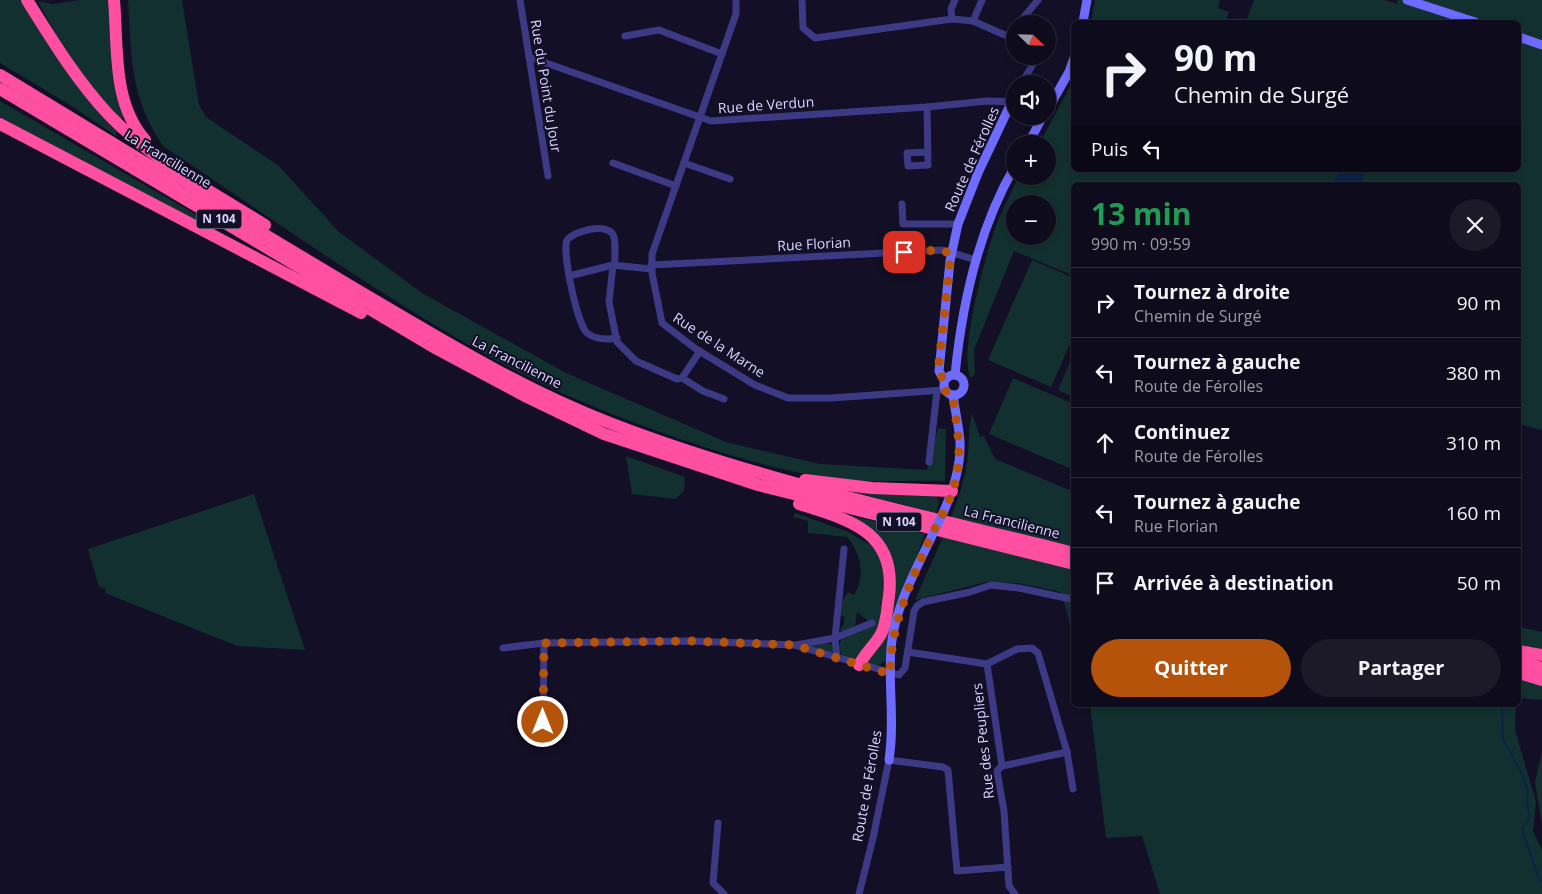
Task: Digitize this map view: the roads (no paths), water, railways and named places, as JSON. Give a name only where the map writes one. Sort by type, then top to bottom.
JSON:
[{"type":"highway","points":[[27,0],[76,76],[127,132],[158,155],[311,254],[320,268]]},
{"type":"highway","points":[[114,0],[124,101],[136,129],[158,155]]},
{"type":"highway","name":"La Francilienne","points":[[0,75],[448,343],[529,387],[608,423],[730,471],[792,484],[1071,551]]},
{"type":"highway","name":"La Francilienne","points":[[0,88],[437,349],[525,396],[604,434],[934,531],[1071,563]]},
{"type":"highway","points":[[0,124],[425,348],[437,349]]},
{"type":"highway","points":[[859,665],[884,626],[891,580],[890,566],[885,552],[874,538],[851,523],[819,510],[740,486],[730,471],[759,469],[803,480],[872,488],[952,491]]},
{"type":"highway","points":[[1521,651],[1542,655]]},
{"type":"highway","points":[[1521,662],[1542,668]]},
{"type":"highway","points":[[1521,674],[1542,680]]},
{"type":"street","name":"Rue du Point du Jour","points":[[520,0],[548,176]]},
{"type":"street","name":"Rue de la Marne","points":[[736,0],[736,14],[652,254],[651,267],[662,323],[700,351],[755,385],[788,398],[831,398],[942,387]]},
{"type":"street","points":[[802,0],[803,28],[815,38],[952,19],[973,21],[1006,36]]},
{"type":"street","points":[[952,19],[951,8],[956,0]]},
{"type":"street","points":[[973,21],[982,0]]},
{"type":"street","points":[[1026,15],[1038,0]]},
{"type":"street","points":[[1083,20],[1087,0]]},
{"type":"street","points":[[1407,0],[1468,20]]},
{"type":"street","points":[[624,36],[659,30],[722,54]]},
{"type":"street","points":[[1521,38],[1542,45]]},
{"type":"street","name":"Rue de Verdun","points":[[529,57],[699,118],[720,121],[1006,101]]},
{"type":"street","points":[[1056,95],[1071,66]]},
{"type":"street","points":[[927,107],[927,152]]},
{"type":"street","name":"Route de Férolles","points":[[929,462],[942,387],[938,371],[951,254],[958,224],[974,181],[1006,116]]},
{"type":"street","points":[[613,163],[676,186]]},
{"type":"street","points":[[684,163],[730,179]]},
{"type":"street","points":[[955,374],[976,260],[997,203],[1006,184]]},
{"type":"street","points":[[902,204],[903,224],[958,224]]},
{"type":"street","points":[[616,338],[606,340],[587,333],[578,319],[569,276],[565,244],[569,237],[586,230],[602,229],[612,233],[614,265],[609,302],[617,342],[636,361],[660,370],[672,378],[682,378],[703,391],[724,399]]},
{"type":"street","name":"Rue Florian","points":[[614,265],[651,267],[942,250],[976,260]]},
{"type":"street","points":[[569,276],[614,265]]},
{"type":"street","points":[[682,378],[700,351]]},
{"type":"street","points":[[955,374],[963,380],[964,386],[962,392],[953,396],[942,387],[949,376],[955,374]]},
{"type":"street","name":"Route de Férolles","points":[[859,894],[889,760],[892,719],[891,646],[907,588],[952,491],[960,441],[953,396]]},
{"type":"street","points":[[837,659],[835,638],[844,550]]},
{"type":"street","points":[[794,645],[890,674],[901,674],[908,652],[914,611],[923,602],[970,592],[991,585],[1019,588],[1071,600]]},
{"type":"street","points":[[503,648],[544,643],[689,641],[794,645],[835,638],[872,623]]},
{"type":"street","points":[[543,722],[544,643]]},
{"type":"street","points":[[987,664],[1017,649],[1032,648],[1038,653],[1067,752],[1073,789]]},
{"type":"street","name":"Rue des Peupliers","points":[[908,652],[987,664],[1002,766],[997,771],[1004,811],[1010,886],[1015,894]]},
{"type":"street","points":[[1002,766],[1067,752]]},
{"type":"street","points":[[889,760],[943,767],[948,770],[957,871],[1008,867]]},
{"type":"street","points":[[718,823],[713,883],[724,894]]},
{"type":"water","points":[[1338,172],[1365,172],[1363,182],[1334,182]]},
{"type":"waterway","points":[[1443,20],[1445,16]]},
{"type":"waterway","points":[[1502,707],[1503,739],[1520,770],[1528,790],[1527,804],[1530,817],[1522,830],[1542,883]]}]
